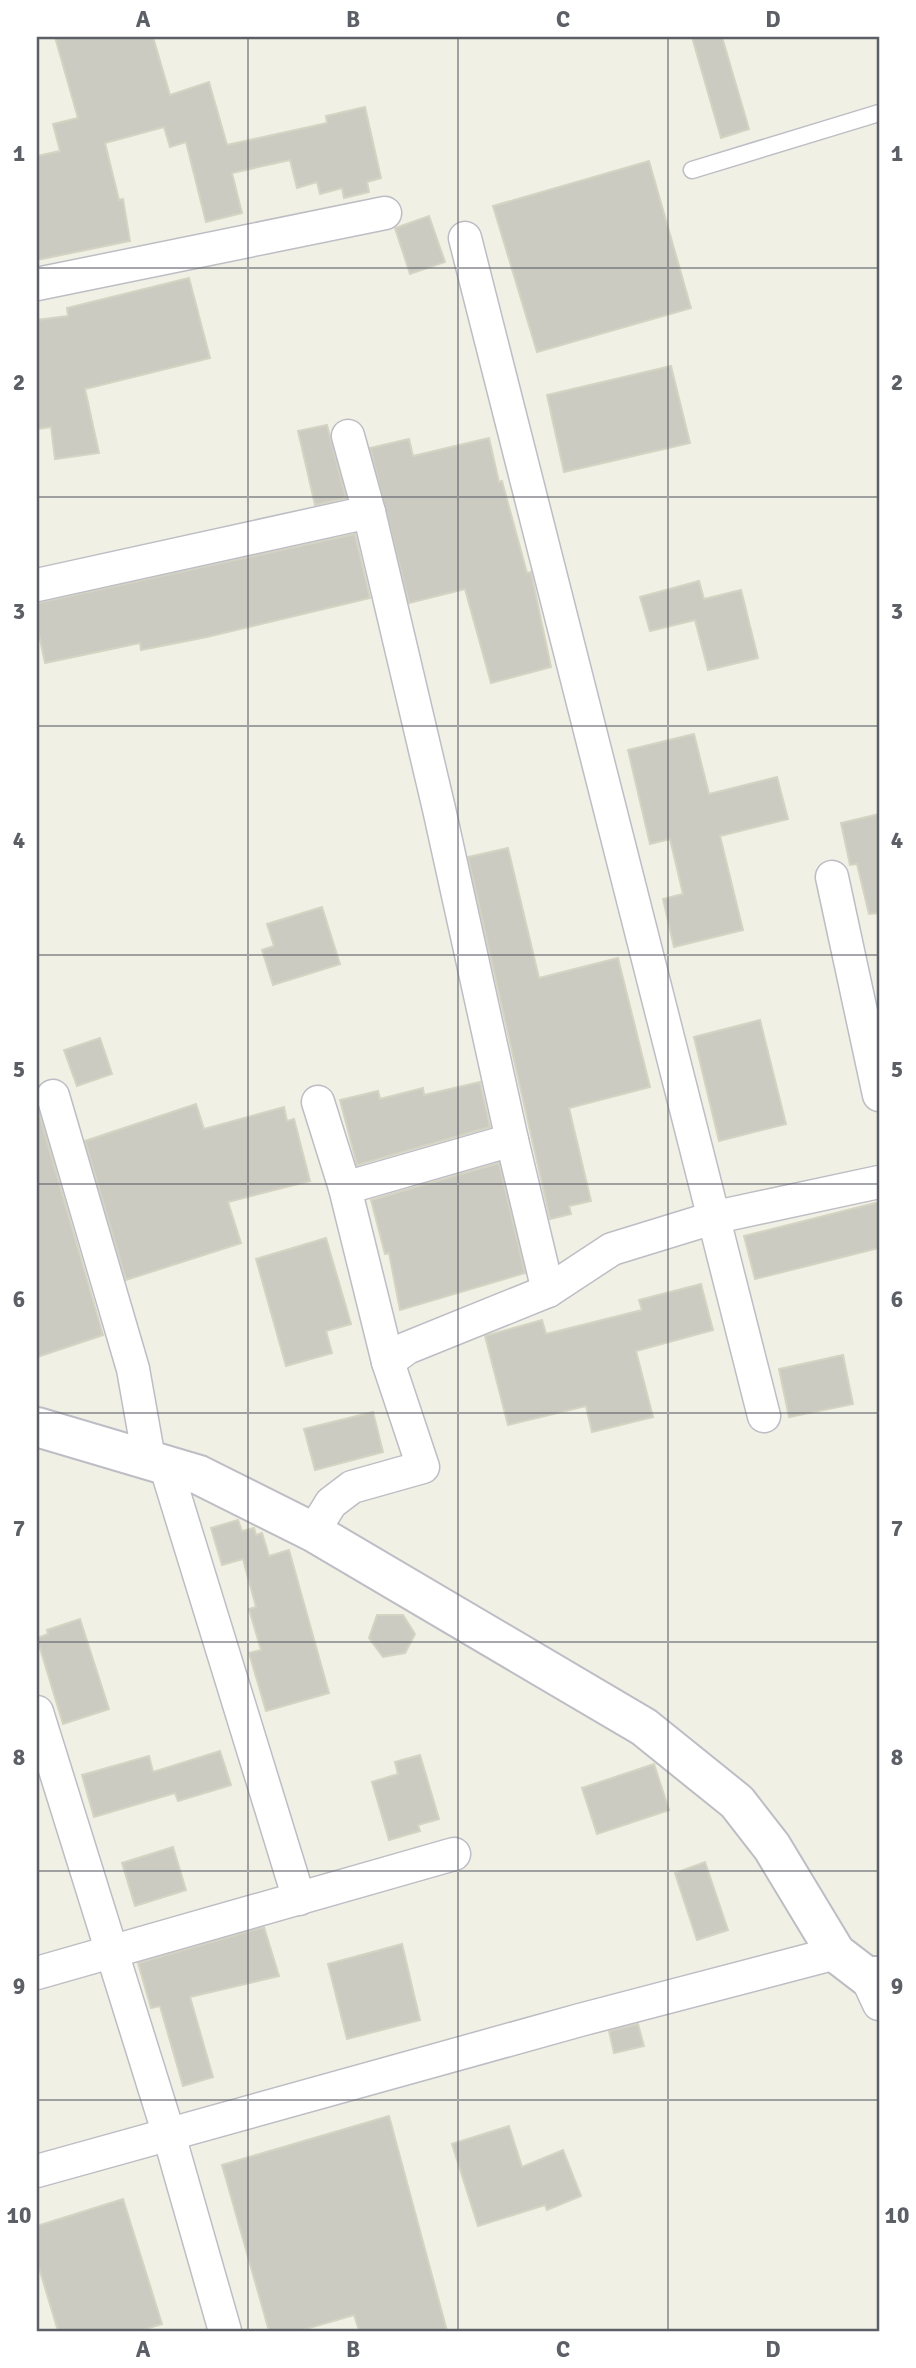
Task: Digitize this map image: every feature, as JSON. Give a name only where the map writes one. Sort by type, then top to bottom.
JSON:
[{"type":"street","points":[[37,284],[385,213]]},
{"type":"street","points":[[465,238],[716,1217],[764,1416]]},
{"type":"street","points":[[348,436],[369,512],[439,809],[548,1291]]},
{"type":"street","points":[[37,585],[369,512]]},
{"type":"street","points":[[832,877],[879,1095]]},
{"type":"street","points":[[53,1096],[133,1369],[157,1461],[299,1899]]},
{"type":"street","points":[[313,1532],[331,1503],[352,1487],[423,1467],[388,1362],[345,1188],[318,1102]]},
{"type":"street","points":[[345,1188],[512,1140]]},
{"type":"street","points":[[388,1362],[407,1348],[548,1291],[612,1249],[716,1217],[879,1182]]},
{"type":"street","points":[[37,1427],[199,1475],[313,1532],[644,1727],[737,1802],[772,1847],[836,1952],[875,1985]]},
{"type":"street","points":[[37,1712],[169,2135],[225,2331]]},
{"type":"street","points":[[37,1973],[454,1854]]},
{"type":"street","points":[[37,2171],[836,1952]]},
{"type":"lane","points":[[692,170],[879,113]]},
{"type":"building","points":[[55,37],[153,37],[170,95],[209,82],[227,145],[327,123],[326,116],[365,107],[381,178],[367,182],[369,192],[344,198],[342,188],[320,194],[317,182],[297,188],[290,160],[232,173],[242,213],[206,222],[186,142],[170,147],[164,127],[105,143],[119,200],[123,199],[130,241],[37,260],[37,156],[60,151],[53,124],[78,118]]},
{"type":"building","points":[[692,37],[722,37],[749,129],[721,138]]},
{"type":"building","points":[[649,161],[691,308],[537,352],[493,206]]},
{"type":"building","points":[[429,216],[445,262],[410,274],[395,228]]},
{"type":"building","points":[[189,278],[210,358],[85,389],[99,453],[55,459],[51,427],[37,429],[37,320],[68,316],[67,308]]},
{"type":"building","points":[[671,366],[690,443],[564,472],[547,395]]},
{"type":"building","points":[[327,425],[346,498],[315,505],[298,431]]},
{"type":"building","points":[[489,438],[499,482],[502,481],[527,573],[531,572],[551,667],[491,683],[465,589],[409,603],[370,448],[409,439],[413,456]]},
{"type":"building","points":[[355,534],[370,598],[207,637],[141,650],[140,643],[45,663],[37,625],[37,603]]},
{"type":"building","points":[[699,581],[704,599],[741,590],[758,658],[708,670],[695,620],[650,631],[640,597]]},
{"type":"building","points":[[694,734],[709,794],[777,777],[788,819],[720,836],[743,930],[674,947],[663,899],[683,894],[670,839],[650,844],[628,750]]},
{"type":"building","points":[[879,814],[879,913],[869,914],[857,864],[850,865],[841,823]]},
{"type":"building","points":[[508,848],[539,978],[618,958],[650,1087],[569,1108],[591,1201],[569,1206],[571,1214],[550,1219],[468,857]]},
{"type":"building","points":[[322,907],[340,964],[273,985],[262,950],[274,946],[267,924]]},
{"type":"building","points":[[760,1020],[786,1124],[719,1141],[694,1037]]},
{"type":"building","points":[[100,1038],[112,1074],[77,1086],[64,1050]]},
{"type":"building","points":[[480,1082],[490,1127],[357,1165],[340,1100],[378,1091],[380,1099],[423,1088],[424,1095]]},
{"type":"building","points":[[196,1104],[204,1129],[284,1107],[287,1121],[294,1119],[310,1181],[228,1202],[241,1243],[126,1280],[85,1141]]},
{"type":"building","points":[[37,1106],[103,1335],[37,1357]]},
{"type":"building","points":[[499,1163],[525,1273],[400,1310],[389,1253],[385,1254],[371,1200]]},
{"type":"building","points":[[879,1202],[879,1248],[755,1279],[744,1236]]},
{"type":"building","points":[[326,1238],[351,1324],[326,1331],[332,1353],[286,1366],[256,1259]]},
{"type":"building","points":[[701,1284],[713,1330],[636,1351],[653,1417],[592,1432],[586,1406],[508,1425],[485,1336],[542,1320],[546,1334],[642,1310],[639,1300]]},
{"type":"building","points":[[843,1355],[853,1404],[789,1417],[779,1369]]},
{"type":"building","points":[[373,1412],[383,1452],[315,1470],[304,1429]]},
{"type":"building","points":[[238,1520],[242,1531],[254,1528],[256,1535],[262,1533],[269,1556],[289,1550],[329,1693],[266,1711],[249,1653],[261,1650],[249,1609],[256,1607],[243,1559],[222,1565],[211,1528]]},
{"type":"building","points":[[377,1615],[403,1615],[415,1634],[405,1653],[383,1657],[369,1638]]},
{"type":"building","points":[[80,1619],[109,1709],[63,1724],[37,1638],[48,1634],[47,1630]]},
{"type":"building","points":[[220,1751],[231,1785],[178,1801],[175,1793],[94,1817],[82,1775],[149,1756],[153,1772]]},
{"type":"building","points":[[420,1755],[439,1819],[418,1825],[420,1831],[389,1840],[372,1782],[398,1774],[395,1762]]},
{"type":"building","points":[[654,1764],[669,1810],[597,1834],[582,1788]]},
{"type":"building","points":[[173,1847],[186,1890],[135,1906],[122,1863]]},
{"type":"building","points":[[705,1862],[728,1930],[697,1940],[675,1873]]},
{"type":"building","points":[[264,1927],[279,1976],[190,1997],[213,2077],[183,2086],[160,2006],[151,2008],[138,1963]]},
{"type":"building","points":[[402,1944],[420,2020],[347,2039],[328,1964]]},
{"type":"building","points":[[638,2024],[644,2046],[614,2053],[609,2031]]},
{"type":"building","points":[[389,2116],[447,2331],[359,2331],[354,2315],[299,2331],[269,2331],[222,2165]]},
{"type":"building","points":[[509,2126],[522,2167],[563,2150],[581,2196],[547,2210],[545,2205],[478,2226],[452,2144]]},
{"type":"building","points":[[123,2199],[162,2324],[139,2331],[58,2331],[37,2261],[37,2226]]}]
